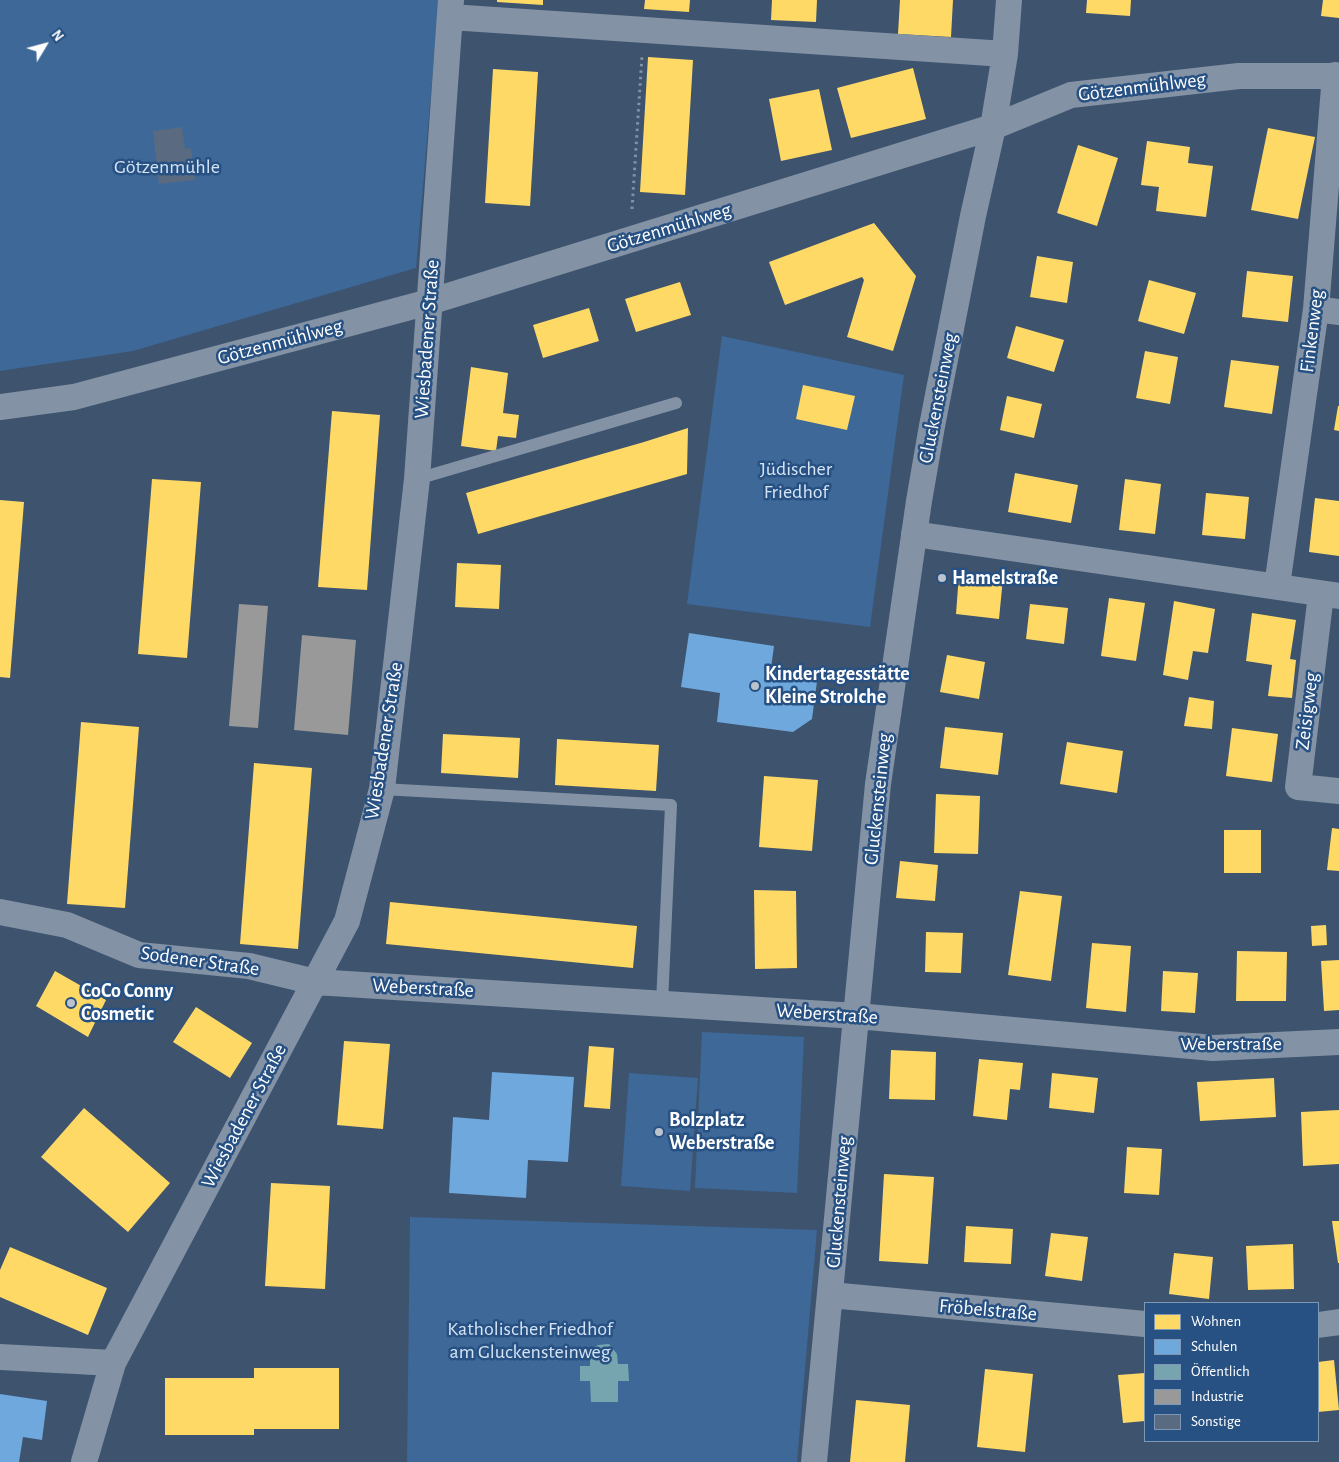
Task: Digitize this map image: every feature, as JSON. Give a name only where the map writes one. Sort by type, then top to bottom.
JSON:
[{"type":"street","name":"Gluckensteinweg","points":[[814,1462],[878,784],[914,534],[934,416],[973,216],[994,127],[1005,54],[1009,0]]},
{"type":"street","name":"Wiesbadener Straße","points":[[84,1462],[113,1363],[347,921],[382,788],[417,479],[450,9],[643,30],[1005,54]]},
{"type":"street","name":"Götzenmühlweg","points":[[0,406],[74,397],[429,302],[994,127],[1071,95],[1239,76],[1337,75]]},
{"type":"street","name":"Finkenweg","points":[[1277,586],[1327,311],[1337,75]]},
{"type":"street","points":[[914,534],[1330,595]]},
{"type":"street","name":"Zeisigweg","points":[[1330,595],[1298,786],[1339,791]]},
{"type":"street","name":"Sodener Straße","points":[[0,912],[67,925],[139,955],[249,966],[315,982]]},
{"type":"street","name":"Weberstraße","points":[[315,982],[857,1016],[1213,1048],[1339,1042]]},
{"type":"street","name":"Fröbelstraße","points":[[830,1295],[1144,1324]]},
{"type":"street","points":[[1319,1325],[1339,1322]]},
{"type":"street","points":[[0,1357],[113,1363]]},
{"type":"lane","points":[[417,479],[676,403]]},
{"type":"lane","points":[[382,788],[671,806],[662,1003]]},
{"type":"path","points":[[630,240],[643,30]]},
{"type":"green space","name":"Götzenmühle","points":[[0,0],[439,0],[416,268],[133,351],[0,371]]},
{"type":"green space","name":"Jüdischer Friedhof","points":[[722,336],[904,375],[870,627],[687,604]]},
{"type":"green space","points":[[702,1032],[804,1037],[797,1193],[695,1188]]},
{"type":"green space","name":"Bolzplatz Weberstraße","points":[[629,1073],[698,1078],[690,1191],[621,1186]]},
{"type":"green space","name":"Katholischer Friedhof am Gluckensteinweg","points":[[410,1217],[817,1230],[797,1462],[407,1462]]},
{"type":"building: Wohnen","points":[[497,0],[543,0],[543,5],[497,2]]},
{"type":"building: Wohnen","points":[[645,0],[690,0],[689,12],[644,9]]},
{"type":"building: Wohnen","points":[[772,0],[817,0],[816,22],[771,20]]},
{"type":"building: Wohnen","points":[[900,0],[953,0],[951,37],[898,34]]},
{"type":"building: Wohnen","points":[[1087,0],[1131,0],[1130,16],[1086,13]]},
{"type":"building: Wohnen","points":[[1323,0],[1339,0],[1339,18],[1321,16]]},
{"type":"building: Wohnen","points":[[648,57],[693,60],[685,195],[640,192]]},
{"type":"building: Wohnen","points":[[913,68],[926,119],[851,138],[837,88]]},
{"type":"building: Wohnen","points":[[493,69],[538,72],[530,206],[485,203]]},
{"type":"building: Wohnen","points":[[819,89],[832,150],[781,161],[769,99]]},
{"type":"building: Wohnen","points":[[1268,128],[1315,137],[1298,219],[1251,210]]},
{"type":"building: Wohnen","points":[[1147,141],[1190,147],[1188,163],[1213,166],[1206,217],[1156,211],[1159,187],[1141,185]]},
{"type":"building: Wohnen","points":[[1078,145],[1118,158],[1097,226],[1057,213]]},
{"type":"building: Wohnen","points":[[874,223],[916,276],[893,351],[847,337],[864,280],[862,277],[785,305],[769,262]]},
{"type":"building: Wohnen","points":[[1037,256],[1073,262],[1067,303],[1030,297]]},
{"type":"building: Wohnen","points":[[1247,271],[1293,276],[1288,322],[1242,317]]},
{"type":"building: Wohnen","points":[[1149,280],[1196,293],[1184,334],[1138,321]]},
{"type":"building: Wohnen","points":[[680,282],[691,315],[636,332],[625,299]]},
{"type":"building: Wohnen","points":[[589,308],[599,341],[543,358],[533,325]]},
{"type":"building: Wohnen","points":[[1016,326],[1064,340],[1054,372],[1007,358]]},
{"type":"building: Wohnen","points":[[1145,351],[1178,357],[1170,404],[1136,398]]},
{"type":"building: Wohnen","points":[[1231,360],[1279,366],[1272,414],[1224,407]]},
{"type":"building: Wohnen","points":[[471,367],[508,373],[503,413],[519,415],[516,438],[498,436],[496,451],[461,446]]},
{"type":"building: Wohnen","points":[[803,385],[855,396],[847,430],[796,419]]},
{"type":"building: Wohnen","points":[[1007,396],[1042,404],[1034,438],[1000,430]]},
{"type":"building: Wohnen","points":[[1339,406],[1339,431],[1334,430]]},
{"type":"building: Wohnen","points":[[332,411],[380,415],[367,590],[318,587]]},
{"type":"building: Wohnen","points":[[688,428],[687,474],[478,534],[466,493]]},
{"type":"building: Wohnen","points":[[1015,473],[1078,485],[1071,523],[1008,512]]},
{"type":"building: Wohnen","points":[[152,479],[201,482],[187,658],[138,654]]},
{"type":"building: Wohnen","points":[[1125,479],[1161,484],[1155,534],[1119,530]]},
{"type":"building: Wohnen","points":[[1206,493],[1249,497],[1245,539],[1202,535]]},
{"type":"building: Wohnen","points":[[1315,498],[1339,501],[1339,556],[1309,552]]},
{"type":"building: Wohnen","points":[[0,500],[24,502],[10,678],[0,677]]},
{"type":"building: Wohnen","points":[[457,563],[501,565],[499,609],[455,607]]},
{"type":"building: Wohnen","points":[[959,574],[1003,578],[999,619],[956,614]]},
{"type":"building: Wohnen","points":[[1109,598],[1145,603],[1136,661],[1101,656]]},
{"type":"building: Wohnen","points":[[1174,601],[1215,609],[1208,653],[1193,651],[1188,680],[1163,675]]},
{"type":"building: Wohnen","points":[[1030,604],[1068,608],[1064,644],[1026,639]]},
{"type":"building: Wohnen","points":[[1252,613],[1296,620],[1290,659],[1296,660],[1292,698],[1268,696],[1272,665],[1246,661]]},
{"type":"building: Wohnen","points":[[947,655],[985,662],[979,699],[940,692]]},
{"type":"building: Wohnen","points":[[1189,697],[1214,701],[1212,729],[1184,726]]},
{"type":"building: Wohnen","points":[[81,722],[139,727],[125,908],[67,904]]},
{"type":"building: Wohnen","points":[[945,727],[1003,733],[998,775],[940,768]]},
{"type":"building: Wohnen","points":[[1232,728],[1278,734],[1272,782],[1226,776]]},
{"type":"building: Wohnen","points":[[443,734],[520,738],[518,778],[441,773]]},
{"type":"building: Wohnen","points":[[557,739],[659,745],[656,791],[555,785]]},
{"type":"building: Wohnen","points":[[1067,742],[1123,751],[1117,793],[1060,784]]},
{"type":"building: Wohnen","points":[[254,763],[312,768],[298,949],[240,944]]},
{"type":"building: Wohnen","points":[[764,776],[818,780],[812,851],[759,847]]},
{"type":"building: Wohnen","points":[[936,794],[980,796],[978,854],[934,853]]},
{"type":"building: Wohnen","points":[[1332,828],[1339,829],[1339,871],[1327,870]]},
{"type":"building: Wohnen","points":[[1224,830],[1261,830],[1261,873],[1224,873]]},
{"type":"building: Wohnen","points":[[900,861],[938,865],[935,901],[896,898]]},
{"type":"building: Wohnen","points":[[754,890],[796,891],[797,968],[755,969]]},
{"type":"building: Wohnen","points":[[1020,891],[1062,896],[1051,981],[1008,975]]},
{"type":"building: Wohnen","points":[[390,902],[637,926],[633,968],[386,944]]},
{"type":"building: Wohnen","points":[[1326,925],[1327,945],[1312,946],[1311,926]]},
{"type":"building: Wohnen","points":[[926,932],[963,933],[961,973],[925,972]]},
{"type":"building: Wohnen","points":[[1092,943],[1131,946],[1126,1012],[1086,1008]]},
{"type":"building: Wohnen","points":[[1237,951],[1287,952],[1286,1001],[1236,1001]]},
{"type":"building: Wohnen","points":[[1339,960],[1339,1010],[1324,1011],[1321,961]]},
{"type":"building: Wohnen","name":"CoCo Conny Cosmetic","points":[[55,971],[106,1000],[88,1037],[36,1006]]},
{"type":"building: Wohnen","points":[[1163,971],[1198,973],[1195,1013],[1161,1011]]},
{"type":"building: Wohnen","points":[[196,1007],[252,1043],[230,1078],[173,1042]]},
{"type":"building: Wohnen","points":[[344,1041],[390,1044],[383,1129],[337,1125]]},
{"type":"building: Wohnen","points":[[589,1046],[614,1048],[610,1109],[584,1107]]},
{"type":"building: Wohnen","points":[[891,1050],[936,1052],[935,1100],[889,1099]]},
{"type":"building: Wohnen","points":[[979,1059],[1023,1063],[1020,1090],[1010,1089],[1007,1120],[973,1116]]},
{"type":"building: Wohnen","points":[[1052,1073],[1098,1078],[1094,1113],[1049,1108]]},
{"type":"building: Wohnen","points":[[1274,1078],[1276,1117],[1200,1121],[1197,1082]]},
{"type":"building: Wohnen","points":[[84,1108],[170,1183],[128,1232],[41,1157]]},
{"type":"building: Wohnen","points":[[1339,1110],[1339,1164],[1303,1166],[1301,1112]]},
{"type":"building: Wohnen","points":[[1127,1147],[1162,1149],[1159,1195],[1124,1193]]},
{"type":"building: Wohnen","points":[[884,1174],[934,1177],[928,1264],[879,1261]]},
{"type":"building: Wohnen","points":[[271,1183],[330,1186],[325,1289],[265,1286]]},
{"type":"building: Wohnen","points":[[1332,1221],[1339,1221],[1339,1263],[1338,1263]]},
{"type":"building: Wohnen","points":[[966,1226],[1013,1229],[1011,1264],[964,1262]]},
{"type":"building: Wohnen","points":[[1051,1233],[1088,1237],[1082,1281],[1045,1276]]},
{"type":"building: Wohnen","points":[[1293,1244],[1294,1289],[1248,1290],[1246,1246]]},
{"type":"building: Wohnen","points":[[10,1247],[107,1288],[88,1335],[0,1297],[0,1270]]},
{"type":"building: Wohnen","points":[[1174,1253],[1213,1257],[1209,1299],[1169,1294]]},
{"type":"building: Wohnen","points":[[1334,1360],[1339,1410],[1319,1412],[1319,1362]]},
{"type":"building: Wohnen","points":[[254,1368],[339,1368],[339,1429],[254,1429],[254,1435],[165,1435],[165,1378],[254,1378]]},
{"type":"building: Wohnen","points":[[985,1369],[1033,1374],[1025,1452],[977,1447]]},
{"type":"building: Wohnen","points":[[1144,1373],[1144,1421],[1123,1423],[1118,1375]]},
{"type":"building: Wohnen","points":[[856,1400],[910,1405],[905,1462],[850,1462]]},
{"type":"building: Schulen","points":[[689,633],[774,646],[771,668],[818,674],[812,719],[793,732],[717,722],[720,693],[681,687]]},
{"type":"building: Schulen","points":[[492,1072],[574,1077],[568,1162],[528,1160],[526,1198],[449,1193],[453,1117],[489,1120]]},
{"type":"building: Schulen","points":[[0,1394],[47,1401],[42,1440],[23,1437],[19,1462],[0,1462]]},
{"type":"building: Öffentlich","points":[[609,1344],[617,1354],[618,1364],[628,1364],[629,1381],[618,1381],[618,1402],[591,1402],[590,1381],[580,1381],[580,1366],[590,1366],[592,1349],[598,1345]]},
{"type":"building: Industrie","points":[[239,604],[268,606],[258,728],[229,726]]},
{"type":"building: Industrie","points":[[302,635],[356,640],[348,735],[294,730]]},
{"type":"building: Sonstige","points":[[182,127],[185,149],[191,148],[195,180],[159,184],[153,131]]},
{"type":"place","name":"Hamelstraße","points":[[942,578]]},
{"type":"place","name":"Kindertagesstätte Kleine Strolche","points":[[755,686]]},
{"type":"place","name":"CoCo Conny Cosmetic","points":[[71,1003]]},
{"type":"place","name":"Bolzplatz Weberstraße","points":[[659,1132]]}]
